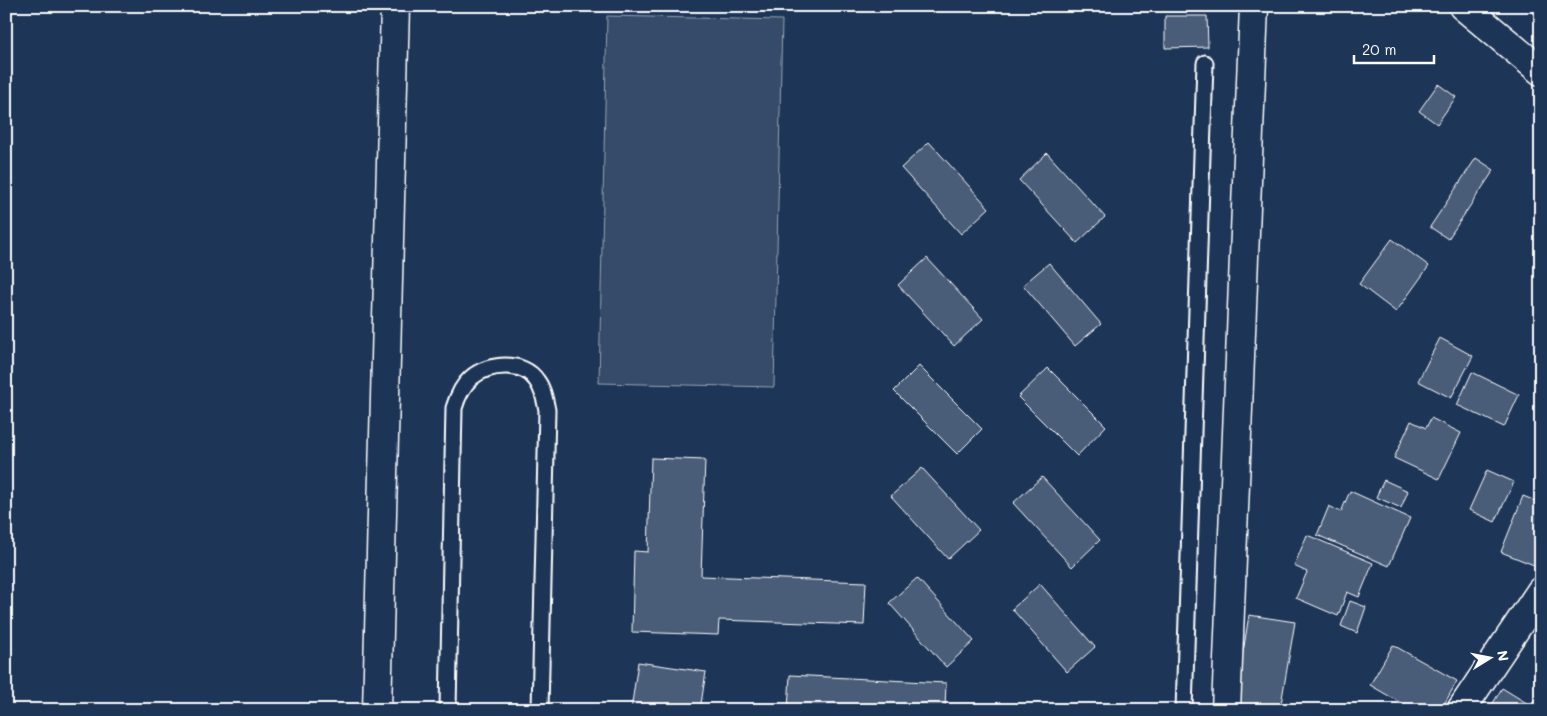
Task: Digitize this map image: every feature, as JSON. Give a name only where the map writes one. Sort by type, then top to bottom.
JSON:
[{"type":"street","points":[[377,710],[395,6]]},
{"type":"street","points":[[1226,710],[1254,6]]},
{"type":"street","points":[[1463,6],[1541,71]]},
{"type":"street","points":[[1461,710],[1541,590]]},
{"type":"lane","points":[[1184,710],[1205,63]]},
{"type":"lane","points":[[448,710],[454,408],[470,379],[479,372],[500,366],[527,370],[534,376],[542,390],[547,410],[540,710]]},
{"type":"shaded area","points":[[607,16],[782,20],[774,387],[599,383]]},
{"type":"building","points":[[1165,16],[1207,16],[1208,47],[1165,48]]},
{"type":"building","points":[[1438,84],[1456,97],[1437,124],[1419,111]]},
{"type":"building","points":[[929,142],[989,208],[961,234],[901,168]]},
{"type":"building","points":[[1047,153],[1105,217],[1077,243],[1019,180]]},
{"type":"building","points":[[1476,158],[1494,170],[1448,239],[1430,227]]},
{"type":"building","points":[[1392,239],[1429,266],[1396,312],[1359,284]]},
{"type":"building","points":[[927,258],[983,319],[954,346],[898,285]]},
{"type":"building","points":[[1049,263],[1101,324],[1075,346],[1023,285]]},
{"type":"building","points":[[1440,338],[1473,356],[1451,398],[1418,381]]},
{"type":"building","points":[[919,366],[982,429],[957,454],[894,391]]},
{"type":"building","points":[[1048,368],[1106,426],[1077,456],[1018,397]]},
{"type":"building","points":[[1472,372],[1519,395],[1504,427],[1457,405]]},
{"type":"building","points":[[1431,418],[1461,433],[1439,479],[1394,458],[1411,421],[1426,428]]},
{"type":"building","points":[[651,458],[705,460],[701,576],[866,582],[864,625],[719,620],[718,635],[632,632],[634,551],[648,552]]},
{"type":"building","points":[[922,468],[979,530],[948,559],[891,496]]},
{"type":"building","points":[[1487,470],[1514,482],[1495,522],[1469,510]]},
{"type":"building","points":[[1042,477],[1100,540],[1072,567],[1013,503]]},
{"type":"building","points":[[1384,480],[1408,491],[1401,508],[1376,497]]},
{"type":"building","points":[[1350,491],[1410,518],[1389,566],[1317,535],[1329,506],[1341,512]]},
{"type":"building","points":[[1523,496],[1541,503],[1539,567],[1501,552]]},
{"type":"building","points":[[1307,535],[1373,563],[1359,597],[1347,592],[1338,616],[1296,598],[1307,572],[1294,566]]},
{"type":"building","points":[[917,578],[974,641],[946,667],[889,603]]},
{"type":"building","points":[[1040,584],[1095,647],[1067,672],[1012,609]]},
{"type":"building","points":[[1350,601],[1366,607],[1357,633],[1341,626]]},
{"type":"building","points":[[1249,615],[1295,622],[1280,710],[1234,710]]},
{"type":"building","points":[[1393,645],[1457,681],[1441,710],[1413,710],[1370,685]]},
{"type":"building","points":[[638,662],[706,672],[700,710],[631,710]]},
{"type":"building","points":[[790,675],[946,683],[945,710],[788,710]]},
{"type":"building","points":[[1502,688],[1538,710],[1489,710]]}]
